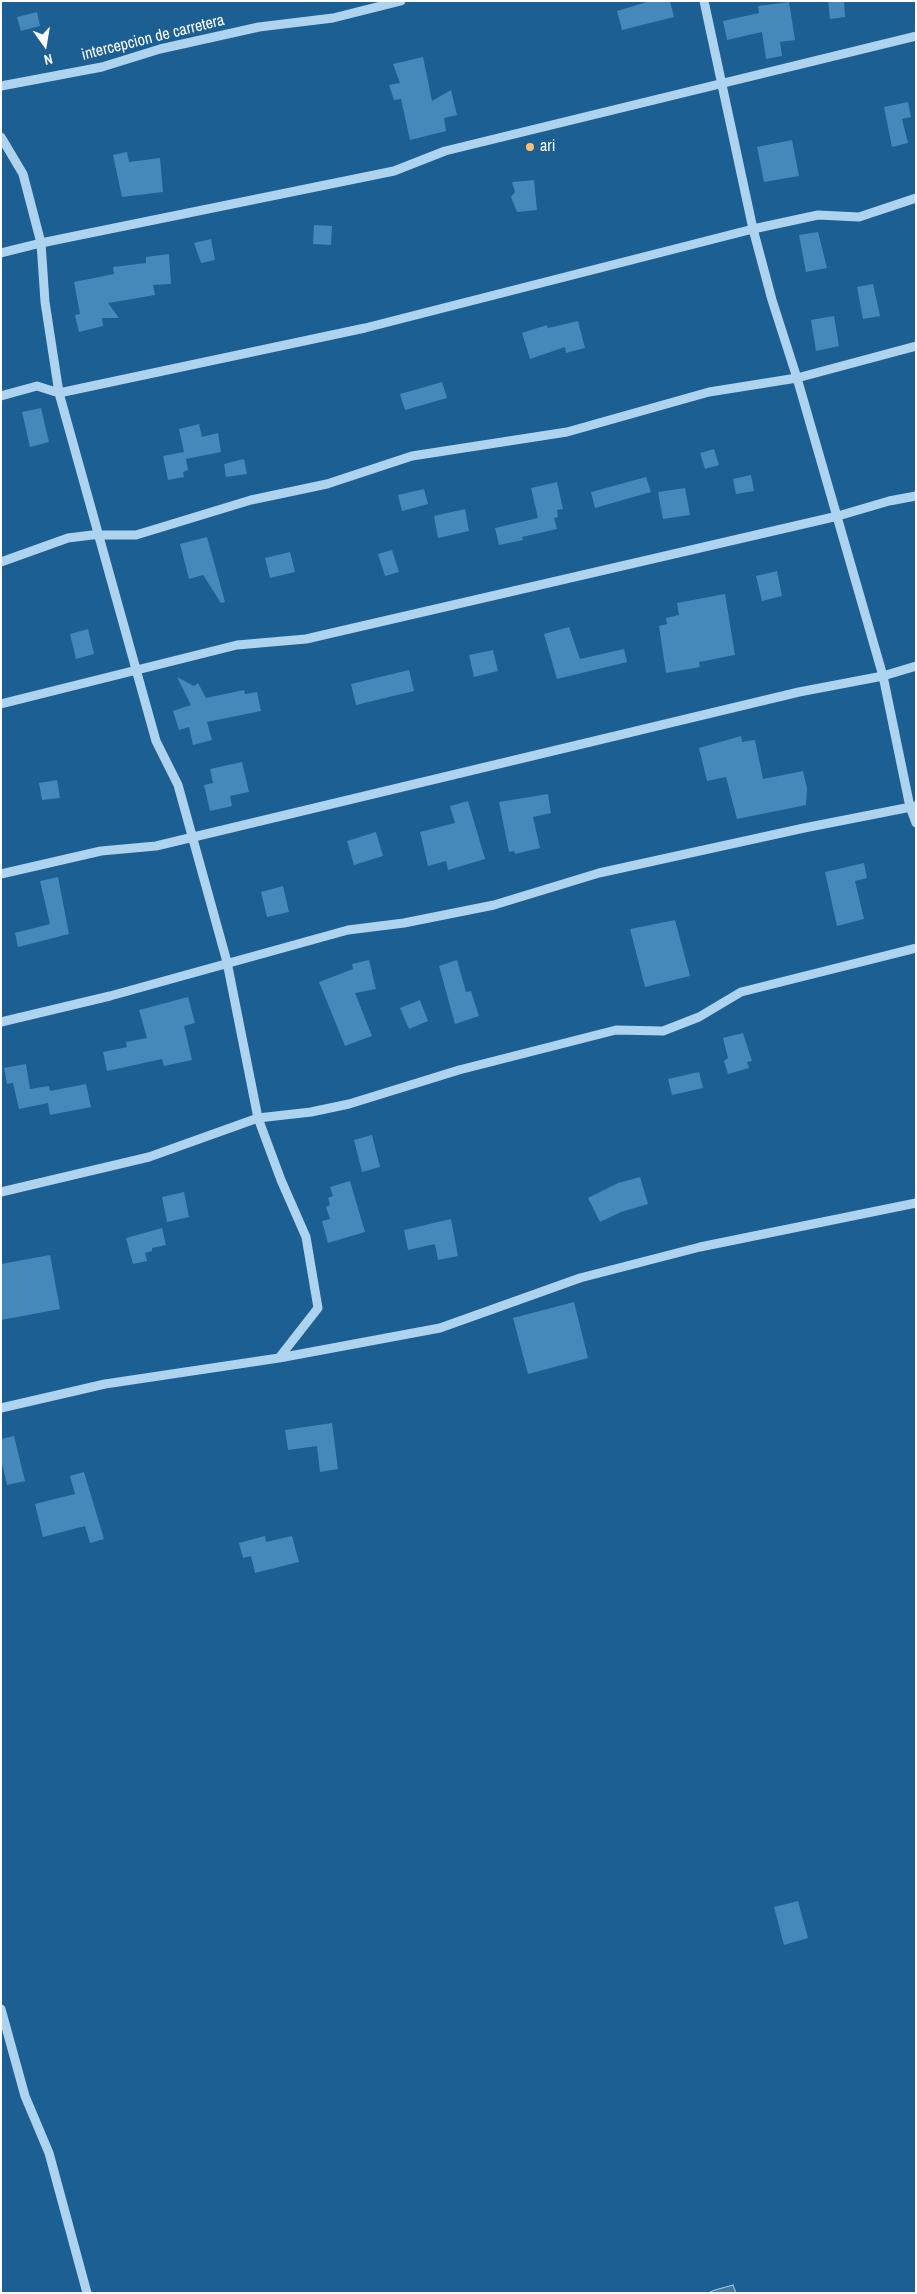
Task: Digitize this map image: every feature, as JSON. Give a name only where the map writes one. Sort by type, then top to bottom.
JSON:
[{"type":"street","name":"intercepcion de carretera","points":[[1,86],[102,67],[160,49],[259,27],[333,18],[401,1]]},
{"type":"street","points":[[704,1],[753,229],[772,300],[797,378],[884,676],[916,823]]},
{"type":"street","points":[[1,253],[41,243],[394,171],[445,151],[916,36]]},
{"type":"street","points":[[1,137],[23,174],[41,243],[45,302],[59,393],[156,741],[178,785],[227,962],[258,1118],[281,1180],[306,1238],[318,1308],[279,1358]]},
{"type":"street","points":[[1,396],[37,386],[59,393],[374,326],[753,229],[818,216],[859,217],[916,198]]},
{"type":"street","points":[[1,562],[68,538],[99,535],[136,535],[251,500],[327,484],[412,456],[567,432],[709,392],[797,378],[916,346]]},
{"type":"street","points":[[1,704],[237,645],[306,639],[838,516],[890,501],[916,496]]},
{"type":"street","points":[[1,874],[101,851],[156,846],[799,692],[884,676],[916,666]]},
{"type":"street","points":[[1,1022],[110,996],[348,930],[404,923],[494,905],[599,873],[913,806]]},
{"type":"street","points":[[1,1192],[149,1157],[258,1118],[311,1112],[349,1104],[460,1070],[616,1030],[663,1031],[699,1017],[741,992],[916,948]]},
{"type":"street","points":[[1,1408],[105,1384],[279,1358],[440,1328],[580,1278],[700,1247],[916,1203]]},
{"type":"street","points":[[1,2009],[25,2096],[49,2153],[87,2293]]},
{"type":"water","points":[[733,2285],[736,2293],[708,2293],[715,2290]]},
{"type":"building","points":[[650,1],[670,1],[674,17],[622,30],[617,11]]},
{"type":"building","points":[[828,1],[844,1],[845,17],[830,19]]},
{"type":"building","points":[[789,2],[795,40],[780,42],[782,56],[766,59],[762,32],[727,40],[723,21],[759,13],[758,6]]},
{"type":"building","points":[[37,12],[40,26],[21,31],[17,17]]},
{"type":"building","points":[[423,57],[432,101],[451,90],[457,115],[444,118],[446,131],[410,140],[401,99],[394,100],[389,85],[400,83],[393,64]]},
{"type":"building","points":[[908,102],[911,117],[902,119],[908,143],[892,147],[884,107]]},
{"type":"building","points":[[792,140],[799,176],[764,182],[757,147]]},
{"type":"building","points":[[127,152],[129,162],[160,158],[163,192],[122,197],[113,155]]},
{"type":"building","points":[[534,180],[537,210],[517,212],[511,197],[515,192],[512,182]]},
{"type":"building","points":[[314,225],[332,226],[331,245],[313,244]]},
{"type":"building","points":[[818,232],[827,268],[806,272],[799,235]]},
{"type":"building","points":[[211,239],[215,260],[201,263],[194,243]]},
{"type":"building","points":[[169,254],[171,284],[153,285],[155,295],[108,303],[119,318],[102,318],[103,326],[79,332],[75,315],[80,314],[74,282],[114,274],[113,267],[146,263],[146,257]]},
{"type":"building","points":[[873,284],[880,316],[863,319],[857,287]]},
{"type":"building","points":[[834,316],[839,346],[816,351],[811,320]]},
{"type":"building","points":[[578,321],[585,348],[566,353],[565,347],[530,359],[522,333],[547,325],[548,328]]},
{"type":"building","points":[[442,382],[447,398],[405,410],[400,394]]},
{"type":"building","points":[[41,408],[49,442],[30,447],[22,412]]},
{"type":"building","points":[[199,424],[202,437],[218,433],[221,452],[186,459],[185,454],[188,470],[183,472],[184,477],[168,480],[163,456],[184,452],[179,429]]},
{"type":"building","points":[[714,449],[719,465],[705,469],[700,453]]},
{"type":"building","points":[[244,459],[247,474],[226,477],[224,464]]},
{"type":"building","points":[[751,475],[754,491],[736,494],[733,479]]},
{"type":"building","points":[[646,477],[651,492],[595,508],[591,492]]},
{"type":"building","points":[[557,482],[563,509],[557,510],[558,517],[554,518],[557,529],[522,537],[523,540],[499,545],[495,528],[538,518],[531,488]]},
{"type":"building","points":[[685,488],[690,515],[663,519],[658,492]]},
{"type":"building","points":[[424,489],[428,504],[402,511],[398,495]]},
{"type":"building","points":[[465,509],[469,531],[438,538],[434,516]]},
{"type":"building","points":[[207,537],[225,602],[221,603],[203,575],[189,579],[180,544]]},
{"type":"building","points":[[392,550],[399,572],[385,576],[378,554]]},
{"type":"building","points":[[290,552],[295,572],[270,578],[265,558]]},
{"type":"building","points":[[777,571],[782,596],[762,601],[756,576]]},
{"type":"building","points":[[725,594],[735,655],[699,662],[700,667],[666,673],[659,626],[667,624],[666,618],[679,615],[677,603]]},
{"type":"building","points":[[569,627],[580,659],[624,649],[627,662],[557,679],[544,634]]},
{"type":"building","points":[[88,629],[94,654],[76,659],[70,634]]},
{"type":"building","points":[[493,650],[498,671],[474,677],[469,655]]},
{"type":"building","points":[[409,670],[414,691],[356,705],[351,684]]},
{"type":"building","points":[[177,677],[194,686],[198,683],[206,698],[244,690],[245,694],[257,692],[261,711],[207,722],[212,740],[193,745],[189,727],[179,730],[173,711],[191,705]]},
{"type":"building","points":[[741,736],[742,742],[755,740],[763,779],[803,771],[807,788],[806,805],[737,819],[726,777],[707,781],[699,748]]},
{"type":"building","points":[[242,762],[249,792],[230,796],[232,806],[210,811],[204,785],[213,783],[210,769]]},
{"type":"building","points":[[57,780],[60,798],[42,800],[39,783]]},
{"type":"building","points":[[548,794],[551,813],[533,817],[540,848],[515,854],[514,851],[509,852],[499,802]]},
{"type":"building","points":[[468,801],[485,859],[448,870],[446,861],[428,866],[420,832],[455,823],[450,806]]},
{"type":"building","points":[[376,832],[383,856],[354,865],[347,841]]},
{"type":"building","points":[[864,863],[867,878],[855,881],[864,919],[837,926],[825,872]]},
{"type":"building","points":[[58,877],[69,934],[18,947],[15,933],[50,924],[40,881]]},
{"type":"building","points":[[283,886],[289,912],[267,917],[261,892]]},
{"type":"building","points":[[675,920],[690,976],[645,987],[630,929]]},
{"type":"building","points":[[369,960],[376,989],[355,993],[372,1036],[345,1046],[319,982],[353,969],[352,964]]},
{"type":"building","points":[[457,960],[466,992],[471,991],[479,1016],[455,1024],[439,966]]},
{"type":"building","points":[[188,997],[195,1023],[184,1026],[192,1060],[164,1066],[162,1059],[107,1071],[103,1052],[127,1047],[126,1042],[147,1038],[139,1010]]},
{"type":"building","points":[[420,1000],[428,1021],[409,1029],[400,1008]]},
{"type":"building","points":[[743,1033],[752,1061],[747,1062],[749,1068],[728,1074],[724,1061],[728,1058],[723,1038]]},
{"type":"building","points":[[26,1064],[30,1089],[49,1086],[50,1091],[86,1084],[91,1107],[50,1115],[48,1103],[19,1109],[13,1083],[7,1084],[4,1068]]},
{"type":"building","points":[[699,1072],[703,1088],[672,1095],[668,1079]]},
{"type":"building","points":[[372,1135],[380,1167],[362,1172],[354,1140]]},
{"type":"building","points":[[640,1177],[648,1204],[621,1212],[600,1222],[588,1198],[618,1183]]},
{"type":"building","points":[[350,1181],[365,1232],[328,1243],[322,1221],[330,1219],[326,1207],[330,1205],[328,1198],[333,1196],[330,1187]]},
{"type":"building","points":[[184,1192],[189,1217],[167,1222],[162,1197]]},
{"type":"building","points":[[451,1219],[458,1256],[438,1260],[435,1244],[408,1250],[404,1230]]},
{"type":"building","points":[[162,1228],[166,1245],[152,1248],[152,1251],[145,1253],[147,1261],[133,1264],[126,1238]]},
{"type":"building","points":[[50,1255],[60,1309],[1,1320],[1,1264]]},
{"type":"building","points":[[574,1302],[588,1358],[528,1374],[513,1318]]},
{"type":"building","points":[[332,1423],[338,1469],[320,1472],[317,1446],[288,1450],[285,1430]]},
{"type":"building","points":[[14,1436],[25,1481],[7,1485],[1,1459],[1,1439]]},
{"type":"building","points":[[84,1472],[104,1539],[90,1543],[85,1526],[43,1537],[35,1504],[75,1494],[70,1476]]},
{"type":"building","points":[[265,1536],[266,1542],[292,1536],[299,1562],[255,1573],[251,1556],[243,1558],[239,1543]]},
{"type":"building","points":[[798,1901],[808,1938],[784,1945],[774,1907]]},
{"type":"place","name":"ari","points":[[530,147]]}]
